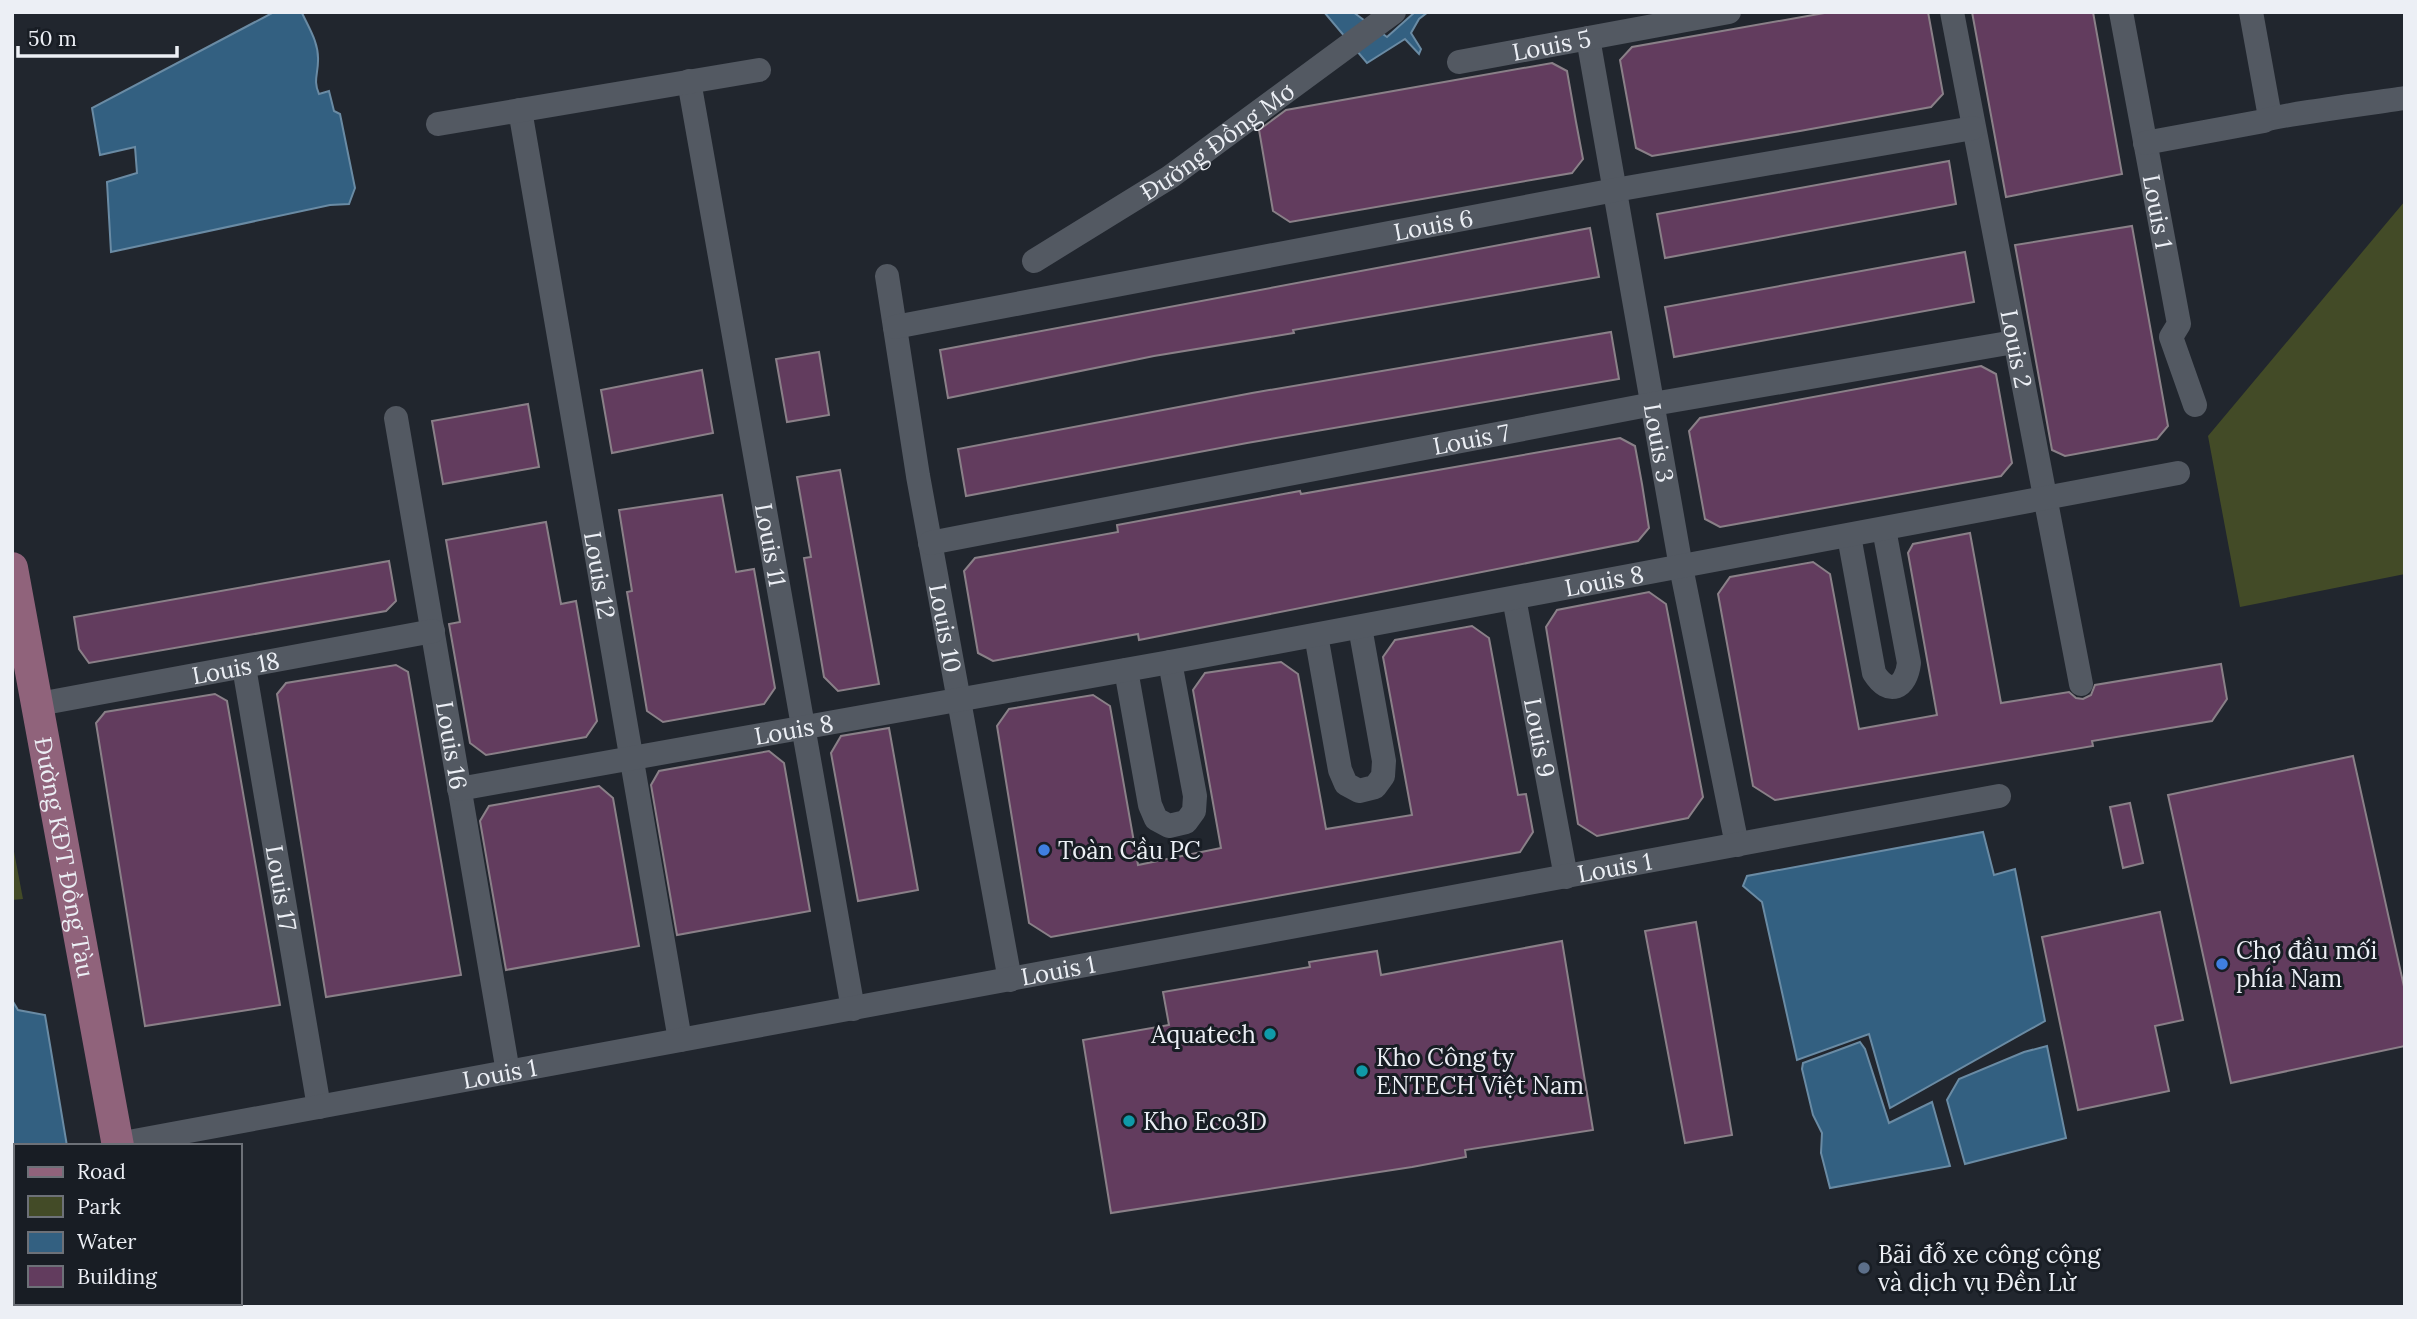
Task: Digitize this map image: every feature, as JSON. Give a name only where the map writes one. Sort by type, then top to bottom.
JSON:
[{"type":"main road","name":"Đường KĐT Đồng Tàu","points":[[12,568],[118,1144]]},
{"type":"street","name":"Đường Đồng Mơ","points":[[1034,261],[1170,177],[1394,12]]},
{"type":"street","name":"Louis 5","points":[[1459,62],[1729,12]]},
{"type":"street","name":"Louis 2","points":[[1952,12],[2043,498],[2081,684]]},
{"type":"street","name":"Louis 1","points":[[2121,12],[2179,324],[2171,337],[2194,405]]},
{"type":"street","points":[[2251,12],[2270,117]]},
{"type":"street","name":"Louis 3","points":[[1588,38],[1681,567],[1737,845]]},
{"type":"street","points":[[438,124],[759,70]]},
{"type":"street","name":"Louis 11","points":[[689,81],[853,1009]]},
{"type":"street","points":[[2146,143],[2264,121],[2270,117],[2298,116],[2405,98]]},
{"type":"street","name":"Louis 12","points":[[520,110],[680,1040]]},
{"type":"street","name":"Louis 6","points":[[895,327],[1615,190],[1973,128]]},
{"type":"street","name":"Louis 10","points":[[887,276],[930,543],[1010,979]]},
{"type":"street","name":"Louis 7","points":[[930,543],[1653,404],[2014,342]]},
{"type":"street","name":"Louis 16","points":[[396,418],[508,1072]]},
{"type":"street","name":"Louis 8","points":[[459,789],[1360,627],[2178,472]]},
{"type":"street","points":[[1849,536],[1874,673],[1880,684],[1890,687],[1900,685],[1907,679],[1909,663],[1884,529]]},
{"type":"street","name":"Louis 9","points":[[1514,598],[1566,877]]},
{"type":"street","points":[[1316,635],[1340,770],[1346,784],[1359,791],[1375,787],[1383,775],[1384,761],[1360,627]]},
{"type":"street","name":"Louis 18","points":[[39,704],[433,631]]},
{"type":"street","points":[[1126,670],[1150,805],[1156,819],[1169,826],[1186,822],[1194,811],[1195,796],[1170,662]]},
{"type":"street","name":"Louis 17","points":[[244,667],[319,1107]]},
{"type":"street","name":"Louis 1","points":[[123,1144],[1999,796]]},
{"type":"green space","points":[[2405,201],[2405,574],[2240,607],[2208,436]]},
{"type":"green space","points":[[12,841],[23,899],[12,900]]},
{"type":"water","points":[[274,12],[302,13],[313,36],[318,54],[317,89],[319,94],[329,91],[334,111],[340,114],[355,188],[349,204],[330,205],[111,252],[107,182],[137,173],[135,147],[100,155],[92,108]]},
{"type":"water","points":[[1324,12],[1353,12],[1387,37],[1415,12],[1428,12],[1419,19],[1411,33],[1421,49],[1419,54],[1405,39],[1367,63]]},
{"type":"water","points":[[1983,832],[1994,875],[2015,869],[2045,1021],[1890,1108],[1869,1034],[1797,1060],[1762,902],[1743,886],[1747,876]]},
{"type":"water","points":[[12,1000],[18,1010],[45,1015],[67,1144],[14,1144],[14,1305],[95,1307],[12,1307]]},
{"type":"water","points":[[1860,1042],[1865,1049],[1889,1123],[1932,1102],[1950,1166],[1830,1188],[1821,1153],[1822,1133],[1813,1115],[1802,1069],[1803,1063]]},
{"type":"water","points":[[2047,1046],[2066,1138],[1965,1164],[1947,1100],[1959,1079],[2024,1052]]},
{"type":"building","points":[[1830,12],[1928,12],[1943,94],[1931,107],[1800,131],[1652,156],[1636,148],[1620,60],[1632,47]]},
{"type":"building","points":[[1972,12],[2093,12],[2122,174],[2006,197]]},
{"type":"building","points":[[1552,63],[1567,71],[1583,159],[1572,173],[1290,222],[1273,211],[1259,130],[1286,110]]},
{"type":"building","points":[[1949,161],[1956,204],[1665,258],[1657,214]]},
{"type":"building","points":[[2132,226],[2168,426],[2157,439],[2065,456],[2052,450],[2015,245]]},
{"type":"building","points":[[1590,228],[1599,277],[1293,330],[1294,333],[1154,356],[948,398],[940,350]]},
{"type":"building","points":[[1965,252],[1974,302],[1674,357],[1665,307]]},
{"type":"building","points":[[1611,332],[1619,379],[1247,443],[966,496],[958,449],[1252,393]]},
{"type":"building","points":[[819,352],[829,415],[787,422],[776,359]]},
{"type":"building","points":[[1981,366],[1996,374],[2012,463],[2001,476],[1720,527],[1705,519],[1689,431],[1700,418]]},
{"type":"building","points":[[702,370],[713,433],[612,453],[601,390]]},
{"type":"building","points":[[528,404],[539,467],[443,484],[432,421]]},
{"type":"building","points":[[1620,438],[1635,446],[1642,484],[1649,528],[1638,541],[1139,640],[1138,634],[993,661],[978,653],[964,571],[975,558],[1118,532],[1117,525],[1300,491],[1301,494]]},
{"type":"building","points":[[840,470],[879,684],[838,691],[824,677],[804,558],[811,557],[797,477]]},
{"type":"building","points":[[722,495],[736,572],[754,569],[775,688],[764,704],[663,722],[647,711],[627,592],[632,591],[619,510]]},
{"type":"building","points":[[546,522],[561,604],[576,601],[597,721],[586,737],[486,755],[470,743],[449,624],[460,622],[446,540]]},
{"type":"building","points":[[1970,533],[2001,703],[2069,692],[2076,698],[2083,699],[2091,695],[2095,685],[2221,664],[2227,699],[2212,721],[2092,741],[2093,746],[1775,800],[1753,786],[1718,594],[1730,577],[1813,562],[1830,574],[1859,729],[1937,715],[1908,553],[1913,544]]},
{"type":"building","points":[[389,561],[396,601],[386,611],[89,663],[79,649],[74,617]]},
{"type":"building","points":[[1649,592],[1666,604],[1703,797],[1688,818],[1597,836],[1578,824],[1546,627],[1557,610]]},
{"type":"building","points":[[1472,626],[1489,638],[1518,795],[1526,794],[1533,832],[1520,852],[1051,937],[1029,923],[997,726],[1009,709],[1093,695],[1110,706],[1138,865],[1221,848],[1193,690],[1205,673],[1281,662],[1298,674],[1326,829],[1412,815],[1383,657],[1395,640]]},
{"type":"building","points":[[396,665],[408,672],[461,975],[326,997],[277,694],[286,683]]},
{"type":"building","points":[[215,694],[227,701],[280,1005],[145,1026],[96,723],[105,712]]},
{"type":"building","points":[[889,728],[918,890],[858,901],[831,753],[841,736]]},
{"type":"building","points":[[769,751],[784,763],[810,911],[677,935],[651,785],[659,771]]},
{"type":"building","points":[[2353,756],[2405,991],[2405,1046],[2231,1083],[2168,795]]},
{"type":"building","points":[[599,786],[613,798],[639,946],[506,970],[480,821],[489,806]]},
{"type":"building","points":[[2130,803],[2143,863],[2123,868],[2110,807]]},
{"type":"building","points":[[2160,912],[2183,1020],[2155,1026],[2169,1091],[2078,1110],[2042,937]]},
{"type":"building","points":[[1696,922],[1732,1135],[1685,1143],[1645,931]]},
{"type":"building","points":[[1562,941],[1593,1130],[1465,1150],[1466,1157],[1412,1167],[1111,1213],[1083,1040],[1169,1025],[1163,992],[1310,967],[1309,962],[1377,951],[1381,975]]},
{"type":"place","name":"Toàn Cầu PC","points":[[1044,850]]},
{"type":"place","name":"Chợ đầu mối phía Nam","points":[[2222,964]]},
{"type":"place","name":"Aquatech","points":[[1270,1034]]},
{"type":"place","name":"Kho Công ty ENTECH Việt Nam","points":[[1362,1071]]},
{"type":"place","name":"Kho Eco3D","points":[[1129,1121]]},
{"type":"place","name":"Bãi đỗ xe công cộng và dịch vụ Đền Lừ","points":[[1864,1268]]}]
